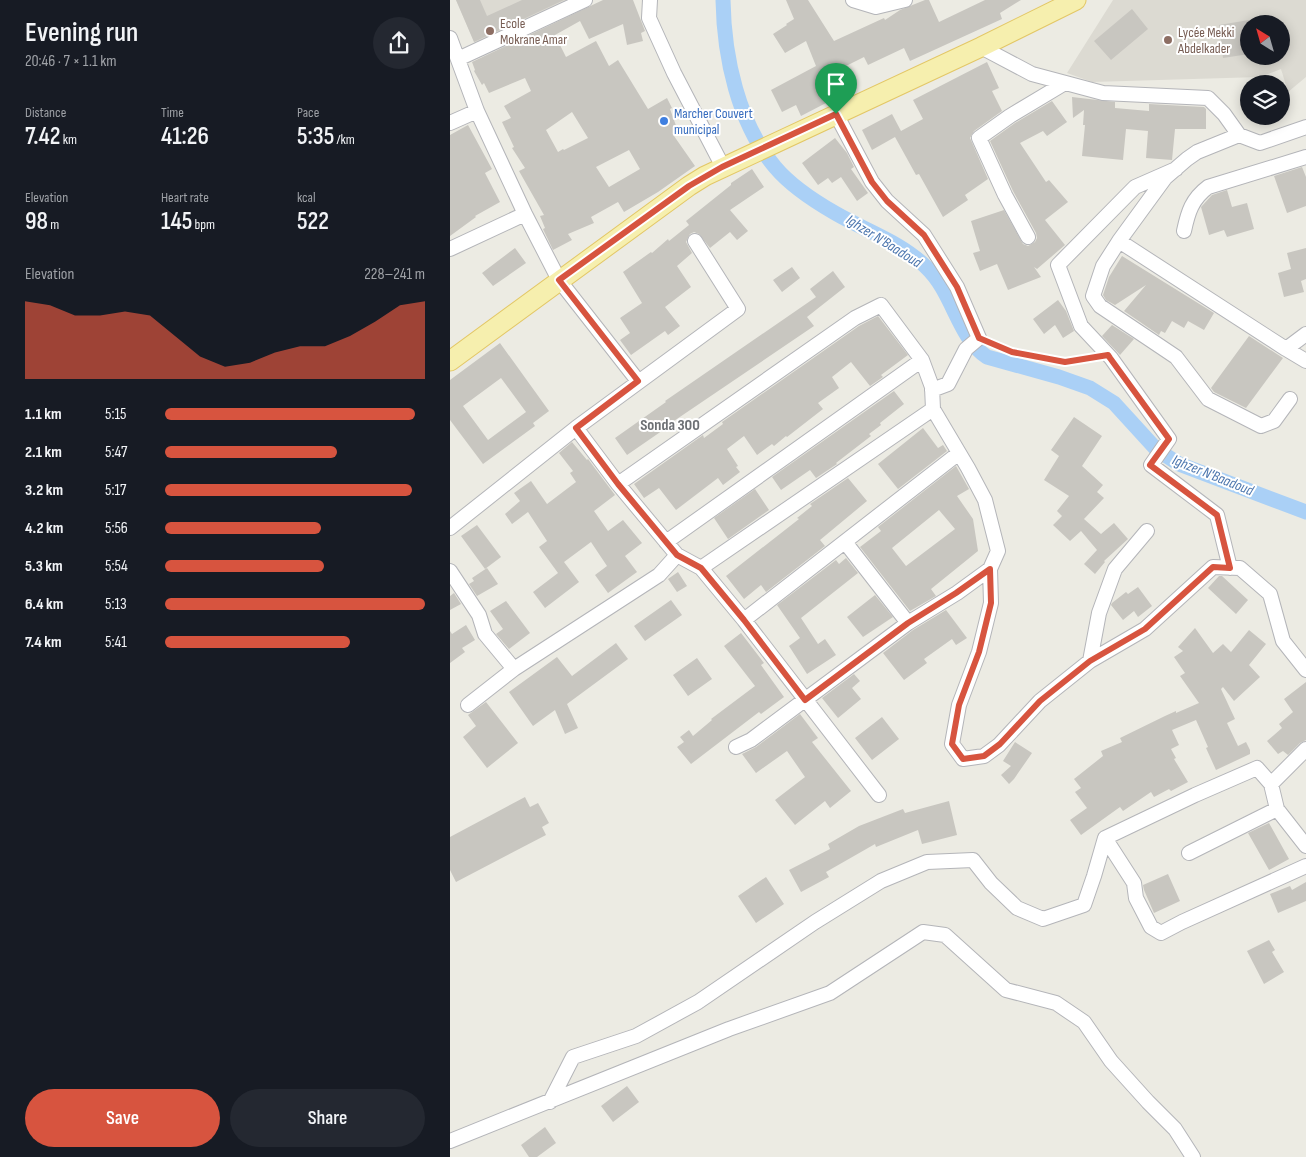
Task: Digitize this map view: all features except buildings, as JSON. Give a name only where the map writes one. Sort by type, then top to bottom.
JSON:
[{"type":"main road","points":[[450,361],[689,186],[728,164],[981,47],[1076,0]]},
{"type":"street","points":[[458,59],[586,0]]},
{"type":"street","points":[[650,0],[649,18],[674,73],[728,164]]},
{"type":"street","points":[[853,0],[876,7],[905,0]]},
{"type":"street","points":[[450,38],[478,111],[525,214],[559,280],[638,381]]},
{"type":"street","points":[[981,47],[1032,74],[1103,93],[1208,98],[1224,114],[1239,135],[1260,143],[1306,127]]},
{"type":"street","points":[[1028,237],[1005,195],[979,138],[1010,116],[1065,83]]},
{"type":"street","points":[[450,123],[478,111]]},
{"type":"street","points":[[836,114],[872,182],[887,201],[924,235],[953,279],[979,338],[966,349],[948,384],[932,390]]},
{"type":"street","points":[[1239,135],[1198,152],[1165,178],[1153,192],[1103,266],[1093,296],[1100,306],[1176,357],[1208,398],[1260,426],[1274,421],[1290,399]]},
{"type":"street","points":[[1184,231],[1188,213],[1198,194],[1208,187],[1306,157]]},
{"type":"street","points":[[1176,168],[1135,187],[1058,265],[1081,326],[1108,355],[1169,439],[1150,465],[1217,515],[1230,568]]},
{"type":"street","points":[[450,249],[525,214]]},
{"type":"street","points":[[450,528],[576,428],[738,308],[695,241]]},
{"type":"street","points":[[1119,241],[1306,361]]},
{"type":"street","points":[[618,484],[855,318],[881,305],[922,360],[932,390],[933,409],[985,500],[998,550],[990,569],[991,603],[979,652],[959,705],[952,744],[963,759],[984,756],[1000,744],[1040,701],[1090,661],[1145,629],[1213,567],[1240,568],[1270,594],[1283,641],[1306,670]]},
{"type":"street","points":[[1286,349],[1306,334]]},
{"type":"street","points":[[666,542],[922,360]]},
{"type":"street","points":[[701,568],[933,409]]},
{"type":"street","points":[[576,428],[618,484],[677,555],[701,568],[744,620],[878,796]]},
{"type":"street","points":[[744,620],[959,453]]},
{"type":"street","points":[[1090,661],[1098,613],[1115,569],[1147,531]]},
{"type":"street","points":[[845,542],[908,623]]},
{"type":"street","points":[[468,705],[514,669],[658,575],[677,555]]},
{"type":"street","points":[[736,747],[750,740],[908,623],[990,569]]},
{"type":"street","points":[[450,571],[479,615],[485,634],[514,669]]},
{"type":"street","points":[[1271,784],[1306,749]]},
{"type":"street","points":[[550,1102],[573,1056],[636,1036],[698,1002],[816,922],[881,881],[927,862],[973,860],[991,883],[1017,908],[1043,919],[1084,905],[1105,838],[1257,768],[1271,784],[1277,809],[1306,846]]},
{"type":"street","points":[[1189,853],[1277,809]]},
{"type":"street","points":[[1105,838],[1134,883],[1136,898],[1151,927],[1161,933],[1306,866]]},
{"type":"street","points":[[450,1142],[729,1028],[830,993],[923,932],[945,935],[1006,990],[1056,1004],[1084,1022],[1111,1061],[1175,1129],[1193,1157]]},
{"type":"path","points":[[979,338],[1012,352],[1065,362],[1108,355]]},
{"type":"shaded area","name":"Ecole Mokrane Amar","points":[[456,0],[578,0],[476,46]]},
{"type":"shaded area","name":"Lycée Mekki Abdelkader","points":[[1113,0],[1306,0],[1306,77],[1290,90],[1290,75],[1283,75],[1281,69],[1265,75],[1240,75],[1240,78],[1092,82],[1067,73]]},
{"type":"waterway","name":"Ighzer N'Baadoud","points":[[723,0],[726,44],[730,66],[743,110],[762,150],[781,174],[803,193],[835,213],[906,251],[926,267],[943,289],[962,327],[977,349],[987,357],[1059,377],[1090,388],[1114,403],[1156,449],[1179,464],[1306,512]]},
{"type":"place","name":"Ecole Mokrane Amar","points":[[490,31]]},
{"type":"place","name":"Lycée Mekki Abdelkader","points":[[1168,40]]},
{"type":"place","name":"Marcher Couvert municipal","points":[[664,121]]},
{"type":"district","name":"Sonda 300","points":[[670,424]]},
{"type":"route","points":[[836,114],[872,182],[887,201],[924,235],[957,287],[979,338],[1012,352],[1065,362],[1108,355],[1169,439],[1150,465],[1217,515],[1230,568],[1213,567],[1145,629],[1090,661],[1040,701],[1000,744],[984,756],[963,759],[952,744],[959,705],[979,652],[991,603],[990,569],[908,623],[805,700],[744,620],[701,568],[677,555],[618,484],[576,428],[638,381],[559,280],[689,186],[722,167],[836,114]]}]
